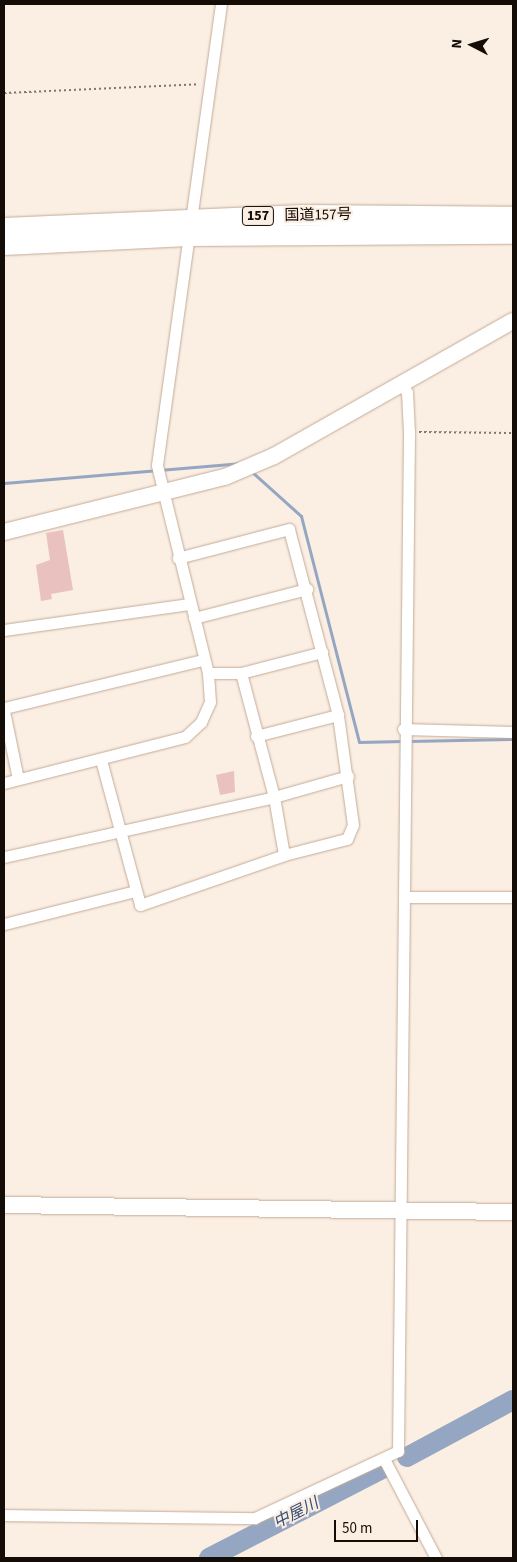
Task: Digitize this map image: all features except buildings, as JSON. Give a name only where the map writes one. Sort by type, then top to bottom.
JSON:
[{"type":"highway","name":"国道157号","points":[[4,245],[189,228],[383,214],[513,217]]},
{"type":"highway","name":"国道157号","points":[[4,228],[189,228],[513,234]]},
{"type":"street","points":[[4,783],[102,760],[185,737],[201,722],[210,702],[208,673],[203,660],[194,618],[161,494],[157,468],[221,4]]},
{"type":"street","points":[[4,532],[225,477],[274,456],[513,321]]},
{"type":"street","points":[[4,1515],[256,1518],[398,1451],[399,1210],[404,897],[403,737],[409,432],[407,392],[400,384]]},
{"type":"street","points":[[102,760],[135,892],[140,905],[284,855],[347,839],[353,825],[348,776],[338,715],[307,590],[289,529],[178,558]]},
{"type":"street","points":[[194,618],[307,590]]},
{"type":"street","points":[[4,630],[189,604]]},
{"type":"street","points":[[208,673],[241,673],[322,652]]},
{"type":"street","points":[[18,779],[4,709],[203,660]]},
{"type":"street","points":[[241,673],[256,736],[274,797],[284,855]]},
{"type":"street","points":[[256,736],[338,715]]},
{"type":"street","points":[[403,737],[513,732]]},
{"type":"street","points":[[4,857],[120,829],[274,797],[348,776]]},
{"type":"street","points":[[4,924],[135,892]]},
{"type":"street","points":[[404,897],[513,897]]},
{"type":"street","points":[[4,1205],[513,1212]]},
{"type":"street","points":[[384,1459],[436,1558]]},
{"type":"path","points":[[4,93],[209,84]]},
{"type":"path","points":[[409,432],[513,433]]},
{"type":"waterway","points":[[4,483],[242,463]]},
{"type":"waterway","points":[[252,472],[301,516],[359,742],[403,741]]},
{"type":"waterway","points":[[409,741],[513,739]]},
{"type":"waterway","name":"中屋川","points":[[407,1457],[513,1400]]},
{"type":"waterway","name":"中屋川","points":[[209,1558],[384,1468]]}]
